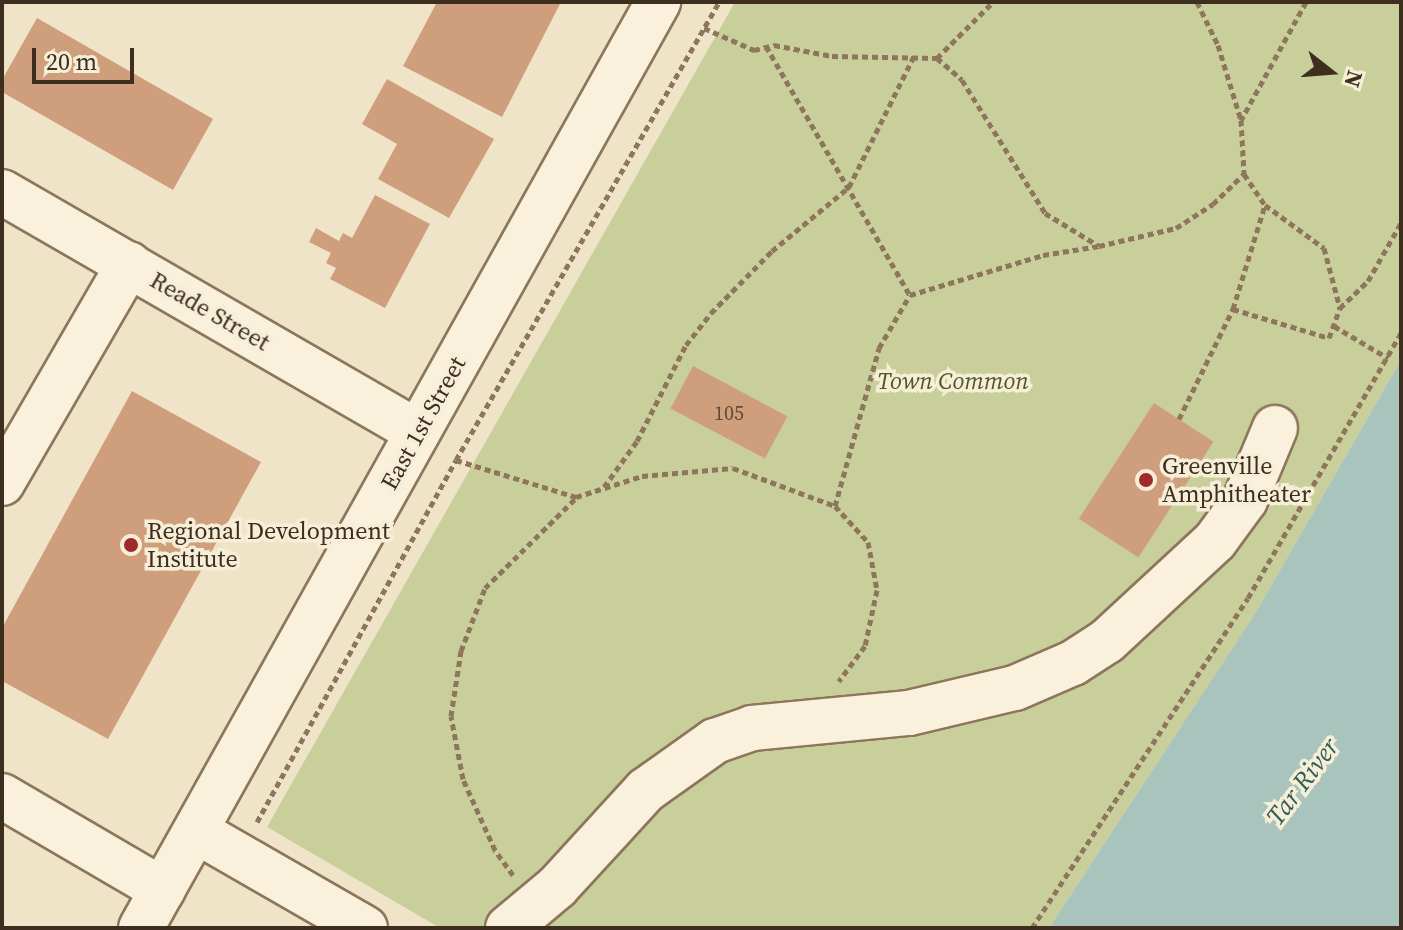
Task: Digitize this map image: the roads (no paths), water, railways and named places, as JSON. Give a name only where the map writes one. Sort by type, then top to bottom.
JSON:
[{"type":"street","name":"East 1st Street","points":[[141,928],[658,2]]},
{"type":"street","name":"Reade Street","points":[[2,192],[418,432]]},
{"type":"street","points":[[2,483],[129,264]]},
{"type":"street","points":[[522,916],[679,763],[715,741],[752,728],[909,713],[1015,688],[1073,663],[1140,613],[1215,541],[1245,500],[1275,428]]},
{"type":"street","points":[[2,796],[163,890]]},
{"type":"street","points":[[196,831],[365,928]]},
{"type":"water","name":"Tar River","points":[[1401,360],[1401,928],[1049,928],[1256,612]]},
{"type":"place","name":"Greenville Amphitheater","points":[[1146,480]]},
{"type":"place","name":"Regional Development Institute","points":[[131,545]]},
{"type":"park label","name":"Town Common","points":[[953,381]]}]
